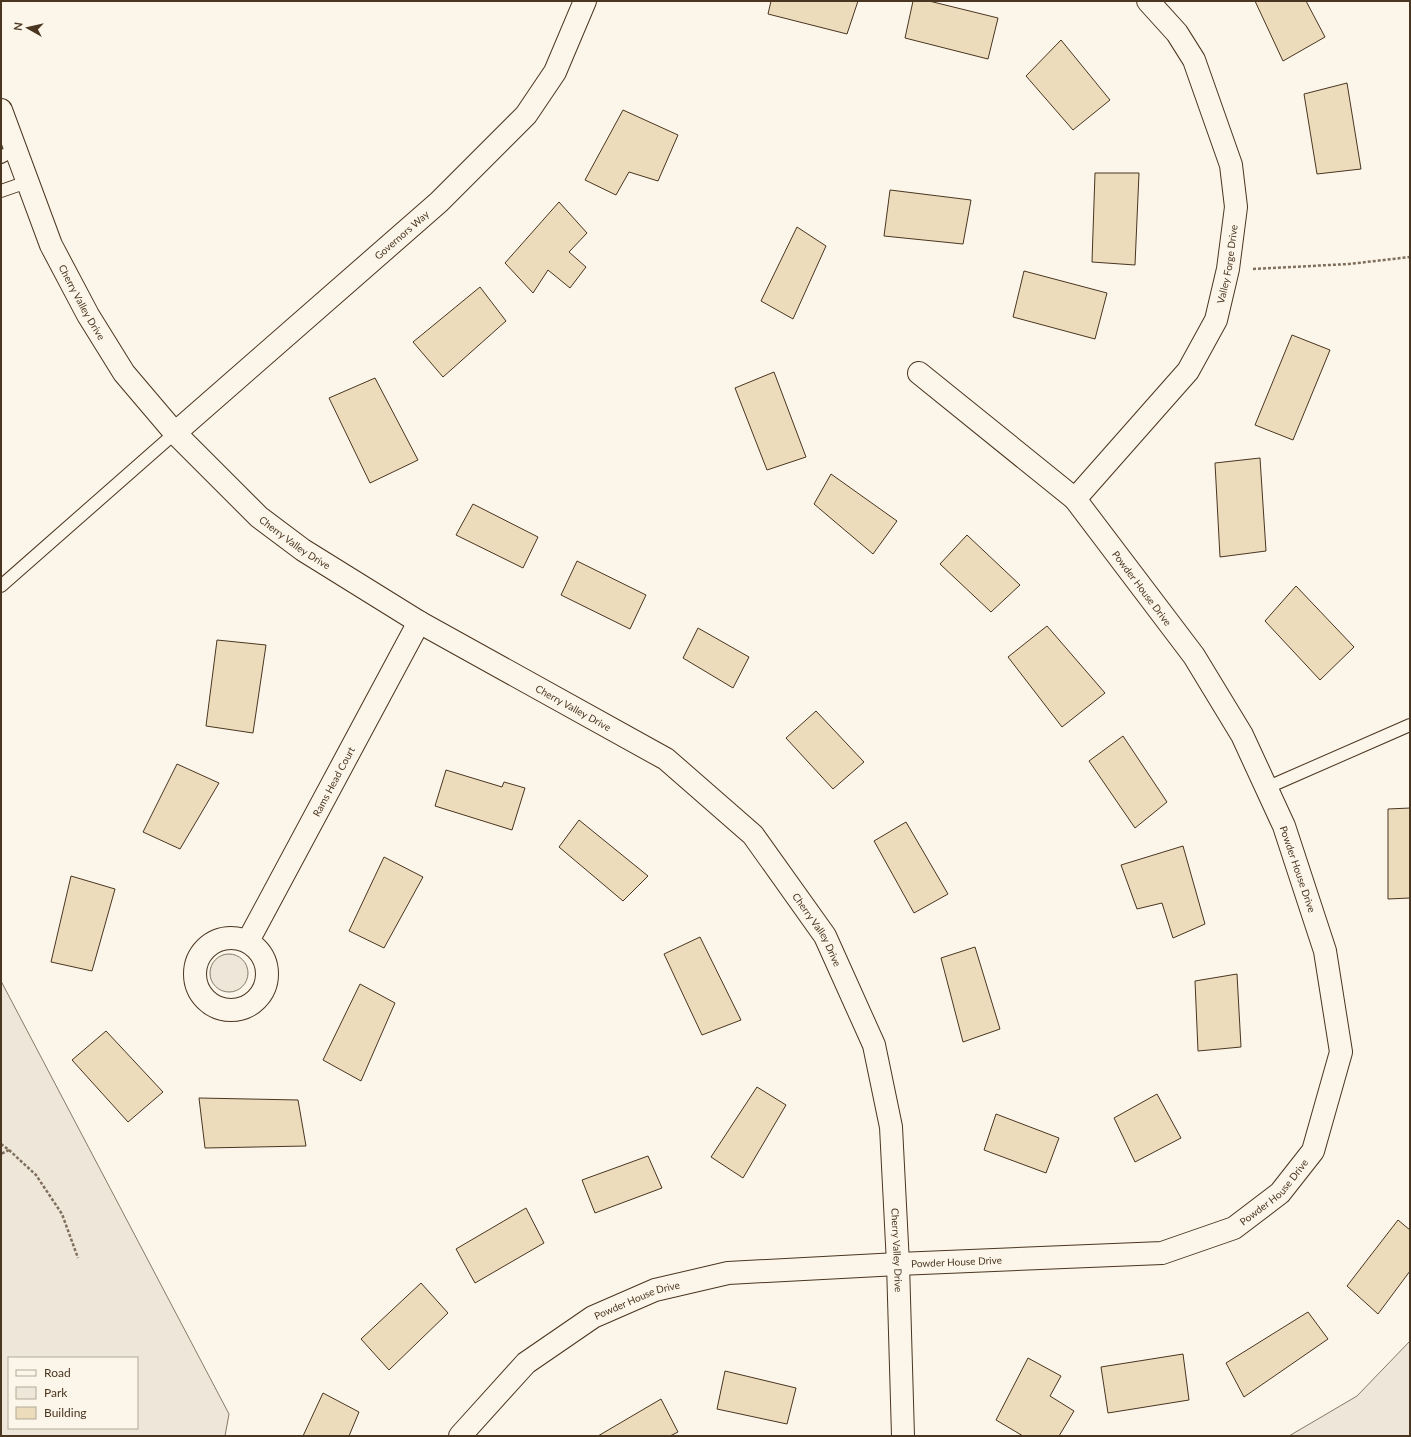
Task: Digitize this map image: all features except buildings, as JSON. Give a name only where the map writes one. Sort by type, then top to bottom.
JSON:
[{"type":"street","name":"Governors Way","points":[[175,433],[439,202],[526,115],[555,72],[585,1]]},
{"type":"street","name":"Valley Forge Drive","points":[[1075,499],[1188,371],[1216,320],[1228,269],[1236,207],[1231,165],[1194,60],[1177,33],[1148,1]]},
{"type":"street","name":"Cherry Valley Drive","points":[[1,110],[8,153],[27,182],[51,245],[88,315],[124,373],[175,433],[265,522],[303,550],[419,622],[666,759],[753,835],[825,936],[874,1045],[891,1127],[898,1264],[903,1436]]},
{"type":"street","name":"Powder House Drive","points":[[460,1436],[526,1363],[593,1317],[655,1290],[728,1272],[1162,1254],[1234,1228],[1280,1193],[1312,1151],[1341,1052],[1325,951],[1284,826],[1242,735],[1194,656],[1075,499],[919,373]]},
{"type":"street","name":"Rams Head Court","points":[[248,941],[419,622]]},
{"type":"lane","points":[[1,191],[27,182]]},
{"type":"lane","points":[[1,586],[175,433]]},
{"type":"lane","points":[[1266,788],[1410,725]]},
{"type":"path","points":[[1228,269],[1349,264],[1410,257]]},
{"type":"path","points":[[1,1144],[36,1175],[62,1214],[78,1258]]},
{"type":"path","points":[[1,1154],[9,1150]]},
{"type":"green space","points":[[225,954],[233,954],[243,959],[247,966],[247,980],[243,987],[233,992],[225,992],[215,987],[213,984],[210,977],[210,969],[215,959],[218,957]]},
{"type":"green space","points":[[1,981],[229,1414],[225,1436],[1,1436]]},
{"type":"green space","points":[[1410,1341],[1410,1436],[1289,1436],[1357,1396]]}]
